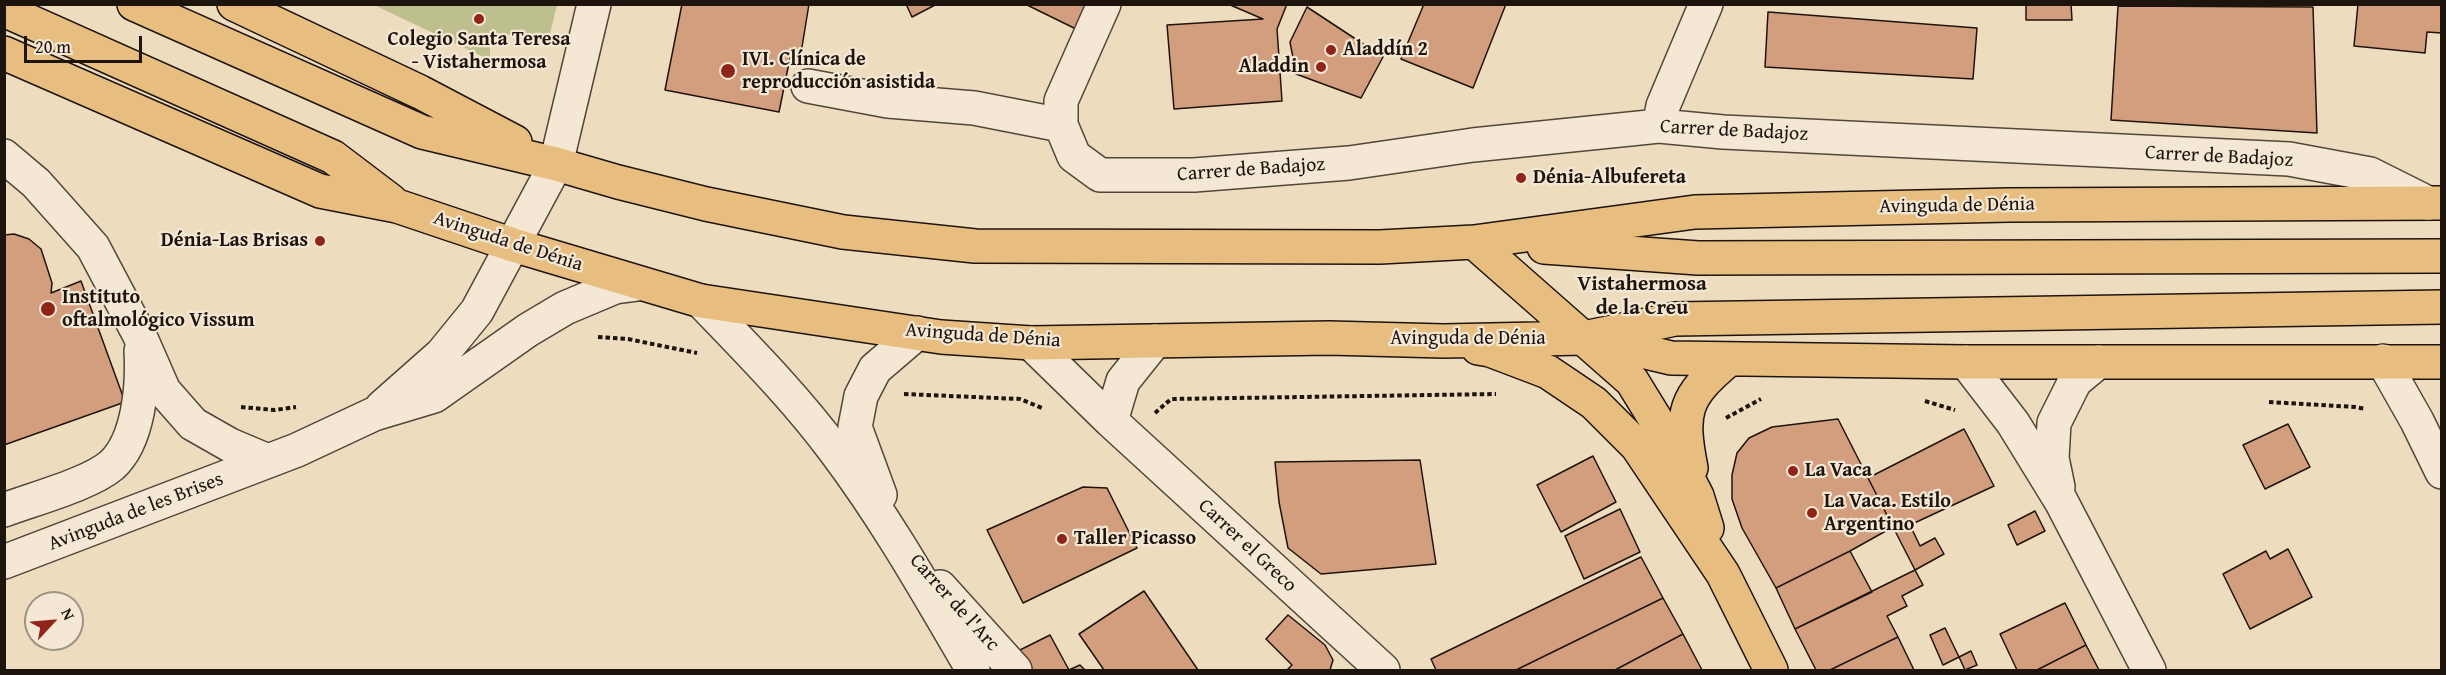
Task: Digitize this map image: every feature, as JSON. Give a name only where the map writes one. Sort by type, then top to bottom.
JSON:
[{"type":"main road","name":"Avinguda de Dénia","points":[[134,4],[422,132],[556,164],[618,183],[706,204],[843,232],[975,246],[1380,247],[1474,242],[1695,212],[2021,205],[2435,203]]},
{"type":"main road","name":"Avinguda de Dénia","points":[[234,4],[420,92],[556,164]]},
{"type":"main road","name":"Avinguda de Dénia","points":[[4,10],[333,157],[397,206]]},
{"type":"main road","name":"Avinguda de Dénia","points":[[4,52],[320,191],[397,206],[513,246],[701,301],[917,333],[1031,343],[1329,338],[1444,341],[1584,338],[1676,319],[2442,307]]},
{"type":"main road","name":"Avinguda de Dénia","points":[[1474,242],[1698,258],[2442,256]]},
{"type":"main road","points":[[1474,242],[1632,381],[1667,438],[1697,496]]},
{"type":"main road","name":"Avinguda de Dénia","points":[[1584,338],[1671,358],[1728,360],[2442,362]]},
{"type":"main road","points":[[1444,341],[1491,350],[1548,372],[1593,403],[1637,446],[1723,574],[1771,670]]},
{"type":"main road","points":[[1723,574],[1697,496],[1684,432],[1687,407],[1704,380],[1728,360]]},
{"type":"street","name":"Avinguda de les Brises","points":[[374,414],[442,354],[477,311],[513,246],[556,164],[594,4]]},
{"type":"street","points":[[808,86],[888,101],[974,108],[1061,125],[1061,101],[1104,4]]},
{"type":"street","points":[[1659,126],[1663,106],[1706,4]]},
{"type":"street","name":"Carrer de Badajoz","points":[[1061,125],[1074,156],[1100,175],[1171,175],[1349,163],[1494,143],[1659,126],[1723,132],[2289,159],[2370,174],[2435,203]]},
{"type":"street","name":"Avinguda de les Brises","points":[[4,156],[36,183],[93,247],[140,334],[164,391],[193,424],[230,445],[268,461]]},
{"type":"street","name":"Avinguda de les Brises","points":[[4,562],[268,461],[374,414],[434,396],[528,330],[565,308],[615,287],[638,284]]},
{"type":"street","points":[[701,301],[751,353],[834,449],[894,535],[973,670]]},
{"type":"street","points":[[894,535],[855,427],[861,396],[875,369],[917,333]]},
{"type":"street","points":[[4,510],[85,480],[111,465],[125,448],[137,411],[142,380],[140,334]]},
{"type":"street","points":[[1111,421],[1123,381],[1155,341]]},
{"type":"street","name":"Carrer el Greco","points":[[1031,343],[1372,667]]},
{"type":"street","points":[[2383,361],[2417,421],[2442,472]]},
{"type":"street","points":[[1966,362],[2013,423],[2061,501],[2149,670]]},
{"type":"street","points":[[2061,501],[2052,458],[2054,423],[2075,381],[2098,362]]},
{"type":"street","name":"Carrer de l'Arc","points":[[894,535],[1015,670]]},
{"type":"path","points":[[589,336],[628,339],[705,354]]},
{"type":"path","points":[[861,396],[909,394],[1020,399],[1045,410]]},
{"type":"path","points":[[1111,421],[1149,419],[1171,399],[1502,394]]},
{"type":"path","points":[[1724,419],[1760,399],[1770,399]]},
{"type":"path","points":[[1923,400],[1966,413]]},
{"type":"path","points":[[231,402],[241,407],[275,410],[303,406],[319,440]]},
{"type":"path","points":[[2265,402],[2355,406],[2417,421]]},
{"type":"green space","name":"Colegio Santa Teresa - Vistahermosa","points":[[374,5],[557,5],[549,38],[490,33],[490,60]]},
{"type":"building","name":"IVI. Clínica de reproducción asistida","points":[[682,4],[809,4],[801,53],[792,48],[779,112],[665,90]]},
{"type":"building","points":[[906,4],[937,4],[912,17]]},
{"type":"building","points":[[1025,4],[1087,4],[1076,29]]},
{"type":"building","points":[[1228,4],[1287,4],[1277,29],[1282,101],[1174,109],[1167,25],[1263,19]]},
{"type":"building","points":[[1424,4],[1506,4],[1473,88],[1401,59]]},
{"type":"building","points":[[2026,4],[2071,4],[2072,20],[2026,20]]},
{"type":"building","points":[[2358,4],[2442,4],[2442,33],[2427,32],[2425,53],[2354,46]]},
{"type":"building","points":[[2118,6],[2313,7],[2317,133],[2111,120]]},
{"type":"building","name":"Aladdín 2","points":[[1307,7],[1383,57],[1361,98],[1296,74],[1290,42]]},
{"type":"building","points":[[1768,12],[1977,28],[1973,79],[1765,67]]},
{"type":"building","name":"Instituto oftalmológico Vissum","points":[[14,234],[29,239],[41,249],[52,283],[51,293],[81,281],[125,402],[4,445],[4,235]]},
{"type":"building","name":"La Vaca. Estilo Argentino","points":[[1838,419],[1893,527],[1776,588],[1742,528],[1732,499],[1732,475],[1737,453],[1749,438],[1772,427]]},
{"type":"building","points":[[2288,424],[2310,467],[2265,489],[2243,445]]},
{"type":"building","points":[[1964,429],[1994,486],[1910,525],[1920,546],[1935,538],[1944,554],[1915,570],[1868,478]]},
{"type":"building","points":[[1593,456],[1616,502],[1561,532],[1537,485]]},
{"type":"building","points":[[1420,460],[1436,564],[1321,574],[1288,548],[1279,502],[1275,462]]},
{"type":"building","name":"Taller Picasso","points":[[1083,487],[1107,488],[1137,548],[1023,603],[987,530]]},
{"type":"building","points":[[1620,509],[1640,552],[1584,579],[1565,536]]},
{"type":"building","points":[[2035,511],[2045,531],[2017,545],[2008,525]]},
{"type":"building","points":[[2288,549],[2312,597],[2250,629],[2223,574],[2266,551],[2270,559]]},
{"type":"building","points":[[1850,551],[1872,592],[1795,629],[1776,588]]},
{"type":"building","points":[[1641,557],[1663,598],[1516,670],[1436,670],[1431,659]]},
{"type":"building","points":[[1915,570],[1923,585],[1902,596],[1907,606],[1887,616],[1898,637],[1830,670],[1816,670],[1795,629]]},
{"type":"building","points":[[1144,591],[1198,670],[1104,670],[1079,634]]},
{"type":"building","points":[[1663,598],[1683,634],[1615,670],[1516,670]]},
{"type":"building","points":[[2065,603],[2086,645],[2037,670],[2017,670],[2000,634]]},
{"type":"building","points":[[1288,615],[1325,645],[1333,660],[1330,670],[1287,670],[1292,665],[1266,639]]},
{"type":"building","points":[[1945,628],[1959,657],[1943,665],[1930,635]]},
{"type":"building","points":[[1683,634],[1702,670],[1615,670]]},
{"type":"building","points":[[1050,635],[1069,670],[1031,670],[1021,666],[1014,653]]},
{"type":"building","points":[[1898,637],[1914,670],[1830,670]]},
{"type":"building","points":[[2086,645],[2099,670],[2037,670]]},
{"type":"building","points":[[1971,651],[1977,665],[1965,670],[1959,657]]},
{"type":"building","points":[[1080,665],[1085,670],[1069,670]]},
{"type":"place","name":"Colegio Santa Teresa - Vistahermosa","points":[[479,19]]},
{"type":"place","name":"Aladdín 2","points":[[1331,50]]},
{"type":"place","name":"Aladdin","points":[[1321,67]]},
{"type":"place","name":"IVI. Clínica de reproducción asistida","points":[[728,71]]},
{"type":"place","name":"Dénia-Albufereta","points":[[1521,178]]},
{"type":"place","name":"Dénia-Las Brisas","points":[[320,241]]},
{"type":"place","name":"Instituto oftalmológico Vissum","points":[[48,309]]},
{"type":"place","name":"La Vaca","points":[[1793,471]]},
{"type":"place","name":"La Vaca. Estilo Argentino","points":[[1812,513]]},
{"type":"place","name":"Taller Picasso","points":[[1062,539]]},
{"type":"district","name":"Vistahermosa de la Creu","points":[[1642,297]]}]
